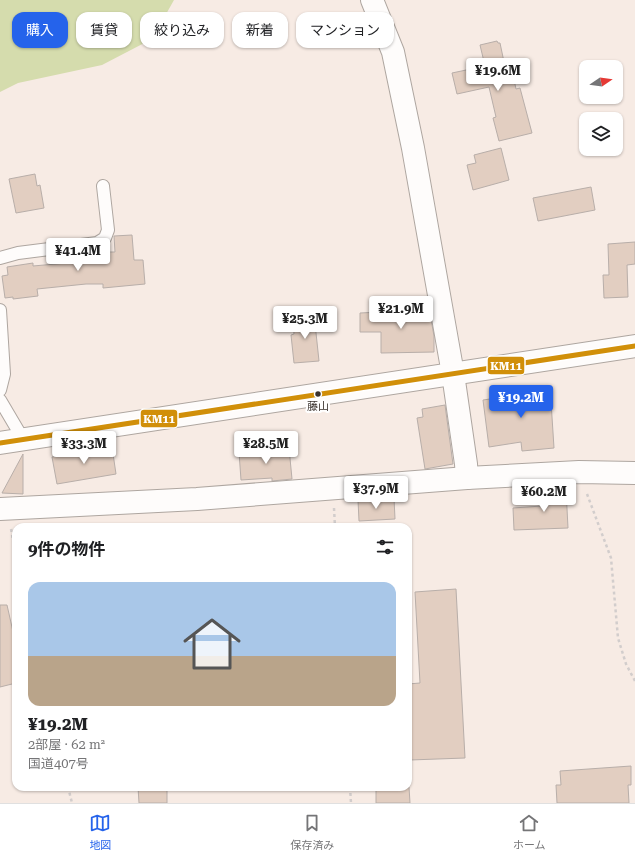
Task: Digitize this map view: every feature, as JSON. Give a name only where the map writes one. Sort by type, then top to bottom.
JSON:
[{"type":"main road","points":[[372,0],[394,59],[412,148],[453,374],[467,478]]},
{"type":"main road","points":[[0,443],[635,346]]},
{"type":"main road","points":[[4,509],[197,499],[467,478],[579,472],[635,473]]},
{"type":"lane","points":[[0,258],[18,253],[97,243],[105,238],[108,230],[103,186]]},
{"type":"lane","points":[[0,310],[4,374],[0,390]]},
{"type":"lane","points":[[0,400],[23,439]]},
{"type":"path","points":[[579,472],[611,558],[618,638],[626,664],[635,681]]},
{"type":"path","points":[[4,509],[12,540]]},
{"type":"path","points":[[69,791],[72,803]]},
{"type":"path","points":[[350,791],[351,803]]},
{"type":"green space","points":[[0,0],[174,0],[167,12],[140,12],[140,45],[102,65],[18,83],[0,92]]},
{"type":"building","points":[[497,41],[500,43],[504,62],[510,61],[516,89],[520,88],[532,133],[499,141],[493,118],[496,117],[489,87],[457,94],[452,73],[485,66],[480,45]]},
{"type":"building","points":[[501,148],[509,180],[473,190],[467,165],[476,163],[474,155]]},
{"type":"building","points":[[35,174],[37,186],[40,185],[44,208],[16,213],[9,179]]},
{"type":"building","points":[[591,187],[595,210],[538,221],[533,198]]},
{"type":"building","points":[[132,235],[134,260],[143,260],[145,284],[103,288],[103,284],[86,284],[37,289],[38,296],[13,299],[13,297],[5,298],[2,276],[8,275],[7,267],[33,263],[33,266],[89,261],[89,252],[115,252],[114,236]]},
{"type":"building","points":[[635,242],[635,264],[627,265],[628,297],[604,298],[603,275],[609,275],[608,244]]},
{"type":"building","points":[[429,308],[434,336],[434,352],[381,353],[381,332],[360,332],[360,313],[380,312],[380,310]]},
{"type":"building","points":[[314,314],[319,361],[294,363],[291,335],[294,334],[293,320],[296,319],[296,316]]},
{"type":"building","points":[[550,386],[554,448],[522,451],[521,442],[489,447],[483,400],[518,395],[518,388]]},
{"type":"building","points":[[445,405],[453,464],[425,469],[417,418],[423,417],[422,409]]},
{"type":"building","points":[[112,447],[116,474],[57,484],[52,457]]},
{"type":"building","points":[[289,448],[292,479],[272,481],[272,478],[241,480],[239,452]]},
{"type":"building","points":[[23,454],[23,494],[2,493]]},
{"type":"building","points":[[566,489],[568,528],[514,530],[513,508],[542,506],[541,491]]},
{"type":"building","points":[[394,498],[395,519],[359,521],[358,500]]},
{"type":"building","points":[[456,589],[465,758],[412,760],[412,684],[420,683],[415,592]]},
{"type":"building","points":[[0,605],[7,605],[12,627],[12,684],[0,687]]},
{"type":"building","points":[[631,766],[631,785],[628,785],[629,803],[557,803],[556,785],[561,785],[560,771]]},
{"type":"building","points":[[138,791],[167,791],[167,803],[139,803]]},
{"type":"building","points":[[376,791],[409,791],[410,803],[376,803]]},
{"type":"transit line","name":"KM11","points":[[0,443],[635,346]]},
{"type":"place","name":"藤山","points":[[318,394]]}]
